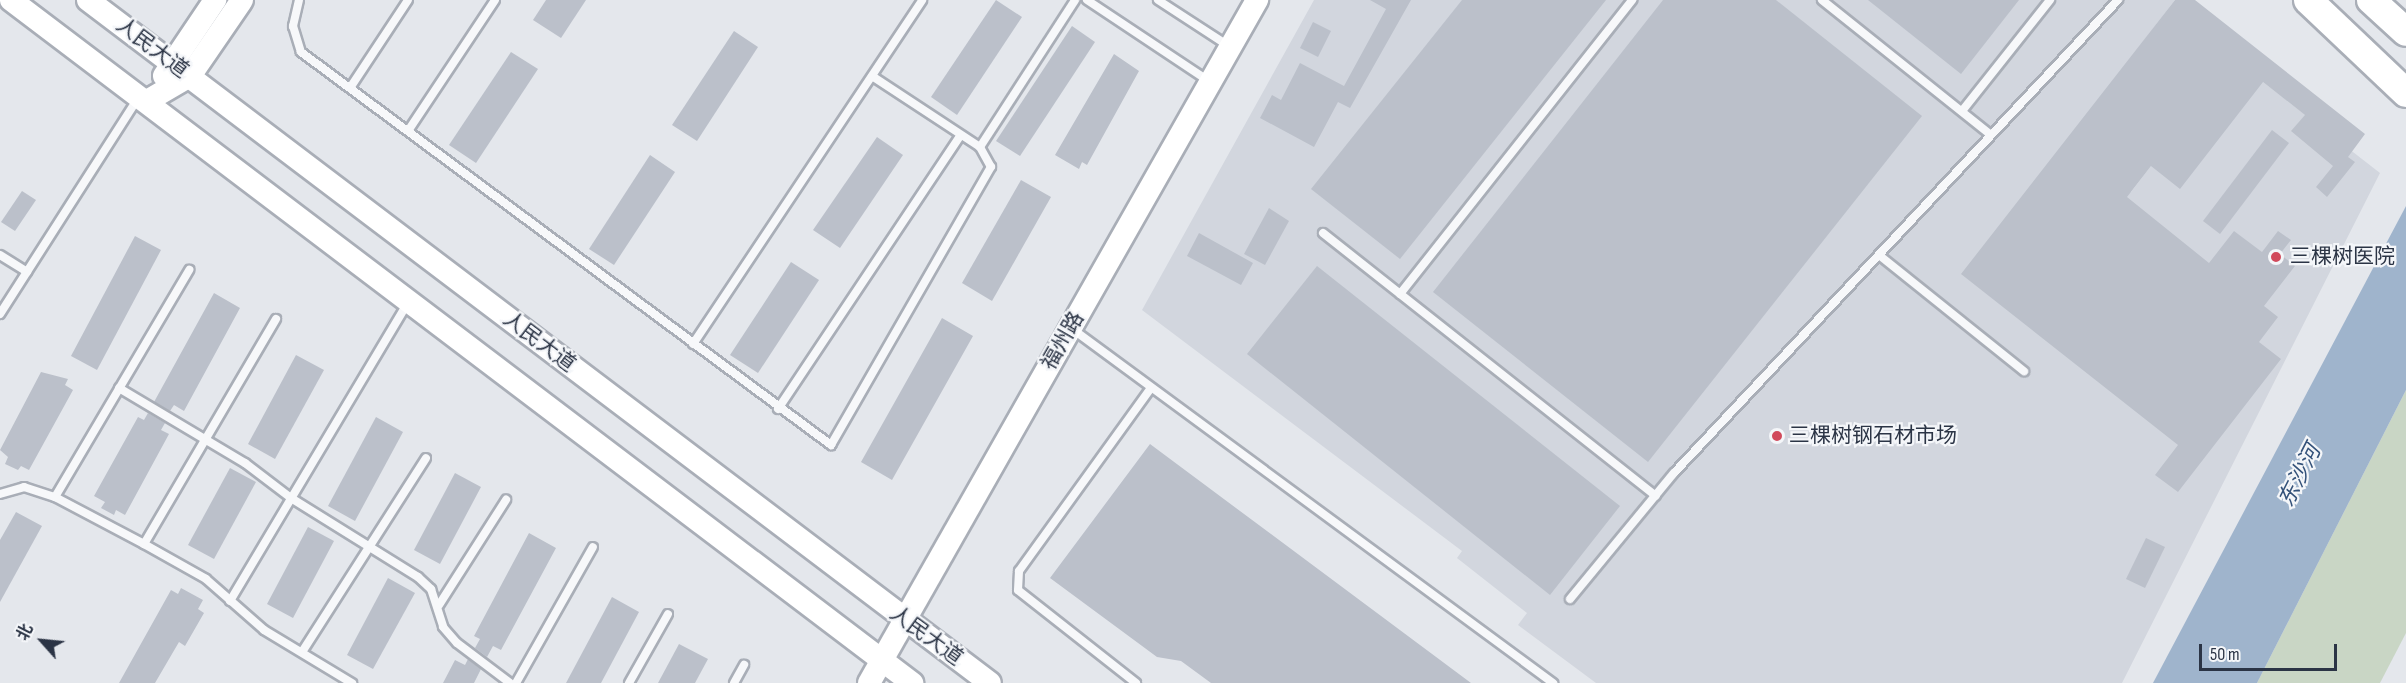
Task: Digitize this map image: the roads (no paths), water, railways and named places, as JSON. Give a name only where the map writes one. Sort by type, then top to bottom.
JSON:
[{"type":"highway","points":[[2308,0],[2406,93]]},
{"type":"highway","points":[[2371,0],[2406,32]]},
{"type":"street","name":"人民大道","points":[[11,0],[410,299],[912,683]]},
{"type":"street","name":"人民大道","points":[[88,0],[990,683]]},
{"type":"street","points":[[181,70],[215,0]]},
{"type":"street","points":[[143,99],[181,70],[242,0]]},
{"type":"street","name":"福州路","points":[[869,683],[1257,0]]},
{"type":"lane","points":[[299,0],[293,17],[297,47],[820,441],[836,443],[988,179],[991,160],[980,147],[872,76]]},
{"type":"lane","points":[[350,88],[408,0]]},
{"type":"lane","points":[[408,131],[495,0]]},
{"type":"lane","points":[[693,344],[922,0]]},
{"type":"lane","points":[[980,147],[1076,0]]},
{"type":"lane","points":[[1087,0],[1211,81]]},
{"type":"lane","points":[[1158,0],[1230,48]]},
{"type":"lane","points":[[1400,294],[1632,0]]},
{"type":"lane","points":[[1822,0],[1991,135]]},
{"type":"lane","points":[[1962,111],[2050,0]]},
{"type":"lane","points":[[1570,600],[1656,496],[2118,0]]},
{"type":"lane","points":[[0,314],[143,99]]},
{"type":"lane","points":[[778,409],[961,135]]},
{"type":"lane","points":[[1323,233],[1656,496]]},
{"type":"lane","points":[[0,255],[27,273]]},
{"type":"lane","points":[[1879,255],[2024,371]]},
{"type":"lane","points":[[56,497],[189,270]]},
{"type":"lane","points":[[230,600],[410,299]]},
{"type":"lane","points":[[144,544],[276,319]]},
{"type":"lane","points":[[1070,328],[1553,683]]},
{"type":"lane","points":[[119,388],[206,439],[291,498],[418,576],[439,604],[443,627],[457,643],[510,683]]},
{"type":"lane","points":[[1136,683],[1018,590],[1019,571],[1151,388]]},
{"type":"lane","points":[[302,652],[426,458]]},
{"type":"lane","points":[[0,494],[24,487],[56,497],[144,544],[206,579],[264,630],[352,683]]},
{"type":"lane","points":[[439,604],[506,500]]},
{"type":"lane","points":[[516,683],[593,547]]},
{"type":"lane","points":[[629,683],[668,614]]},
{"type":"lane","points":[[734,683],[744,665]]},
{"type":"water","name":"东沙河","points":[[2406,206],[2406,390],[2257,683],[2153,683]]},
{"type":"place","name":"三棵树医院","points":[[2276,257]]},
{"type":"place","name":"三棵树钢石材市场","points":[[1777,436]]}]
